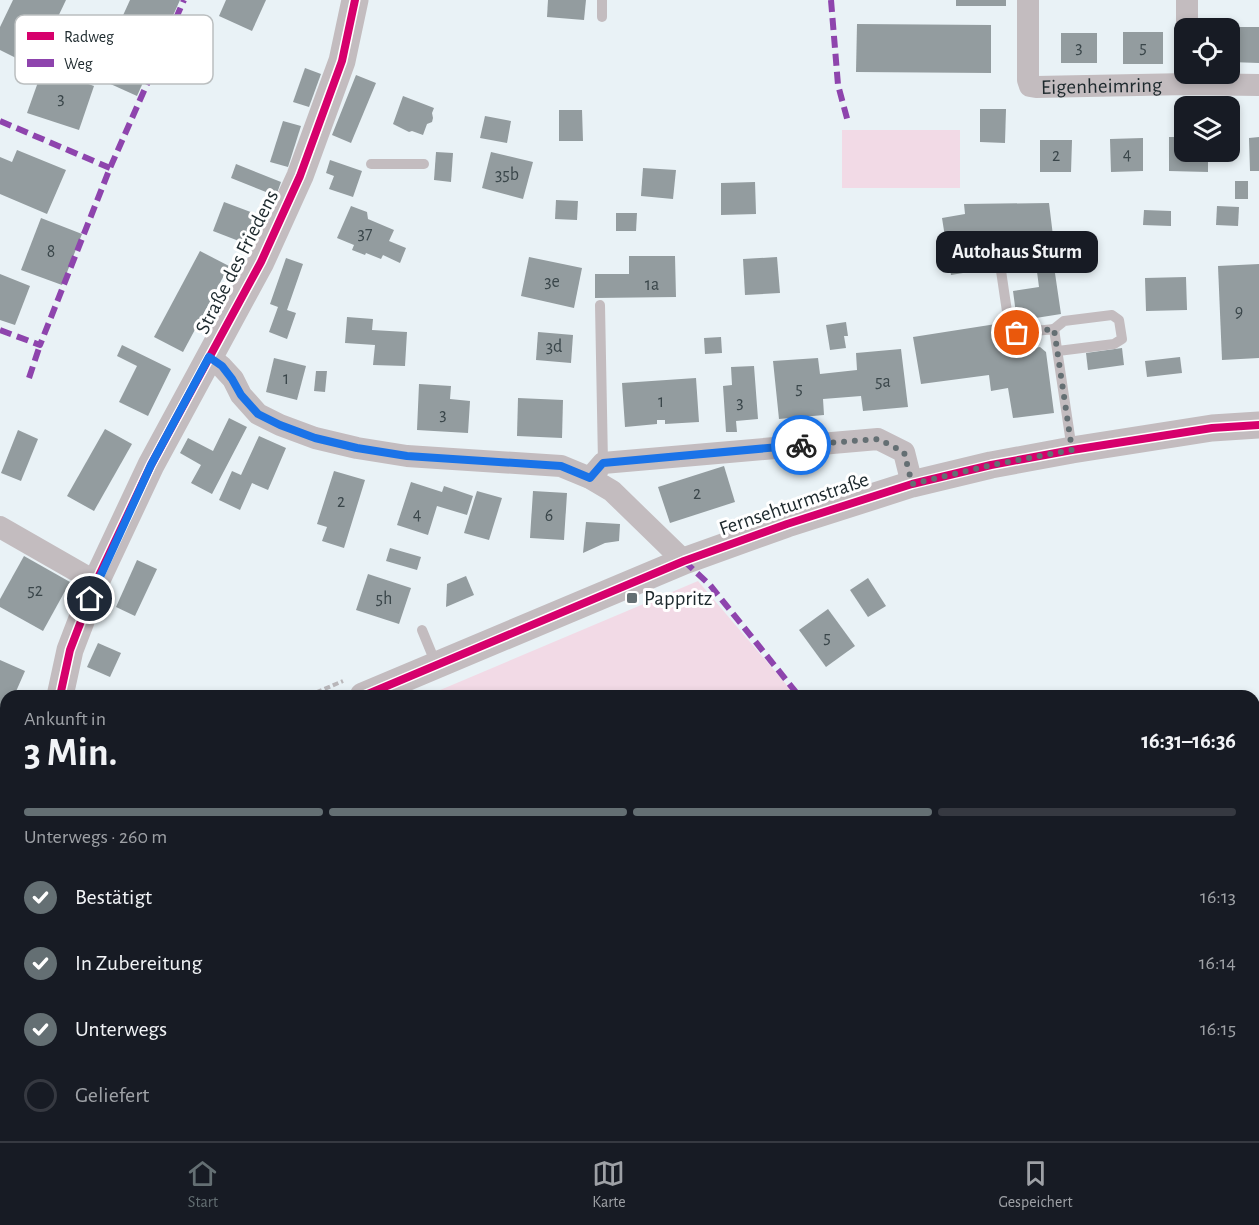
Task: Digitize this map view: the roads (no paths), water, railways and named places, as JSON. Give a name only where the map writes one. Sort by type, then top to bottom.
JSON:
[{"type":"street","name":"Straße des Friedens","points":[[60,690],[70,650],[96,582],[151,465],[261,262],[300,176],[342,61],[355,0]]},
{"type":"street","name":"Eigenheimring","points":[[1028,0],[1028,80],[1030,86],[1174,80]]},
{"type":"street","points":[[1187,0],[1187,18]]},
{"type":"street","name":"Eigenheimring","points":[[1240,83],[1259,85]]},
{"type":"street","points":[[209,357],[222,366],[241,395],[258,414],[315,438],[357,448],[407,456],[596,470],[878,439],[904,452],[912,484]]},
{"type":"street","name":"Fernsehturmstraße","points":[[377,690],[684,561],[787,524],[912,484],[992,465],[1072,450],[1212,428],[1259,425]]},
{"type":"street","points":[[596,470],[612,491],[684,561]]},
{"type":"street","points":[[0,527],[96,582]]},
{"type":"lane","points":[[602,0],[602,17]]},
{"type":"lane","points":[[371,164],[424,164]]},
{"type":"lane","points":[[1000,264],[1009,325],[1017,333],[1054,329],[1064,321],[1112,315],[1119,320],[1122,339],[1114,344],[1058,351]]},
{"type":"lane","points":[[596,470],[600,305]]},
{"type":"lane","points":[[1054,329],[1072,450]]},
{"type":"lane","points":[[422,630],[437,664]]},
{"type":"place","name":"Autohaus Sturm","points":[[1017,333]]},
{"type":"place","name":"Pappritz","points":[[632,598]]}]
